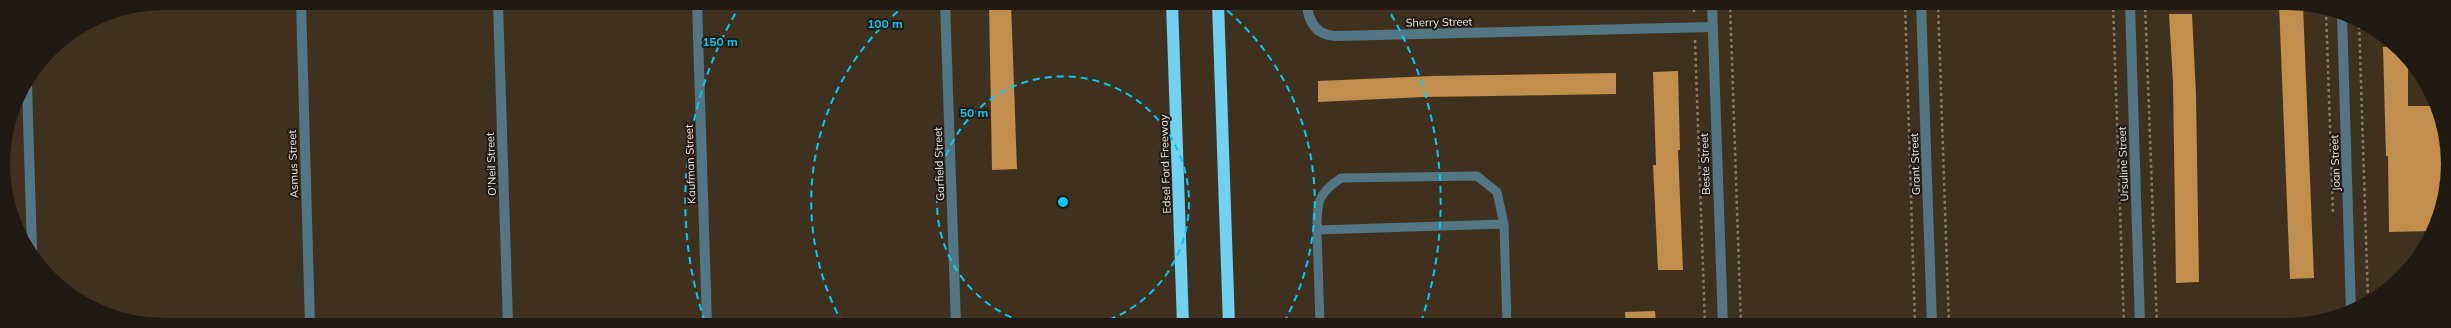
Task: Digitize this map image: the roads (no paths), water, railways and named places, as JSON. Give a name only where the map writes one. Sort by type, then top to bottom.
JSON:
[{"type":"highway","name":"Edsel Ford Freeway","points":[[1172,10],[1183,318]]},
{"type":"highway","points":[[1218,10],[1229,318]]},
{"type":"street","name":"Asmus Street","points":[[301,10],[310,318]]},
{"type":"street","name":"O'Neil Street","points":[[498,10],[508,318]]},
{"type":"street","name":"Kaufman Street","points":[[697,10],[707,318]]},
{"type":"street","name":"Garfield Street","points":[[946,10],[956,318]]},
{"type":"street","name":"Sherry Street","points":[[1307,10],[1308,18],[1313,26],[1320,32],[1335,36],[1712,27]]},
{"type":"street","name":"Beste Street","points":[[1712,10],[1722,318]]},
{"type":"street","name":"Grant Street","points":[[1921,10],[1932,318]]},
{"type":"street","name":"Ursuline Street","points":[[2130,10],[2140,318]]},
{"type":"street","name":"Joan Street","points":[[2342,20],[2351,304]]},
{"type":"street","points":[[27,94],[32,242]]},
{"type":"lane","points":[[1320,318],[1316,204],[1329,186],[1341,178],[1477,176],[1497,192],[1504,224],[1507,318]]},
{"type":"lane","points":[[1317,230],[1504,224]]}]
